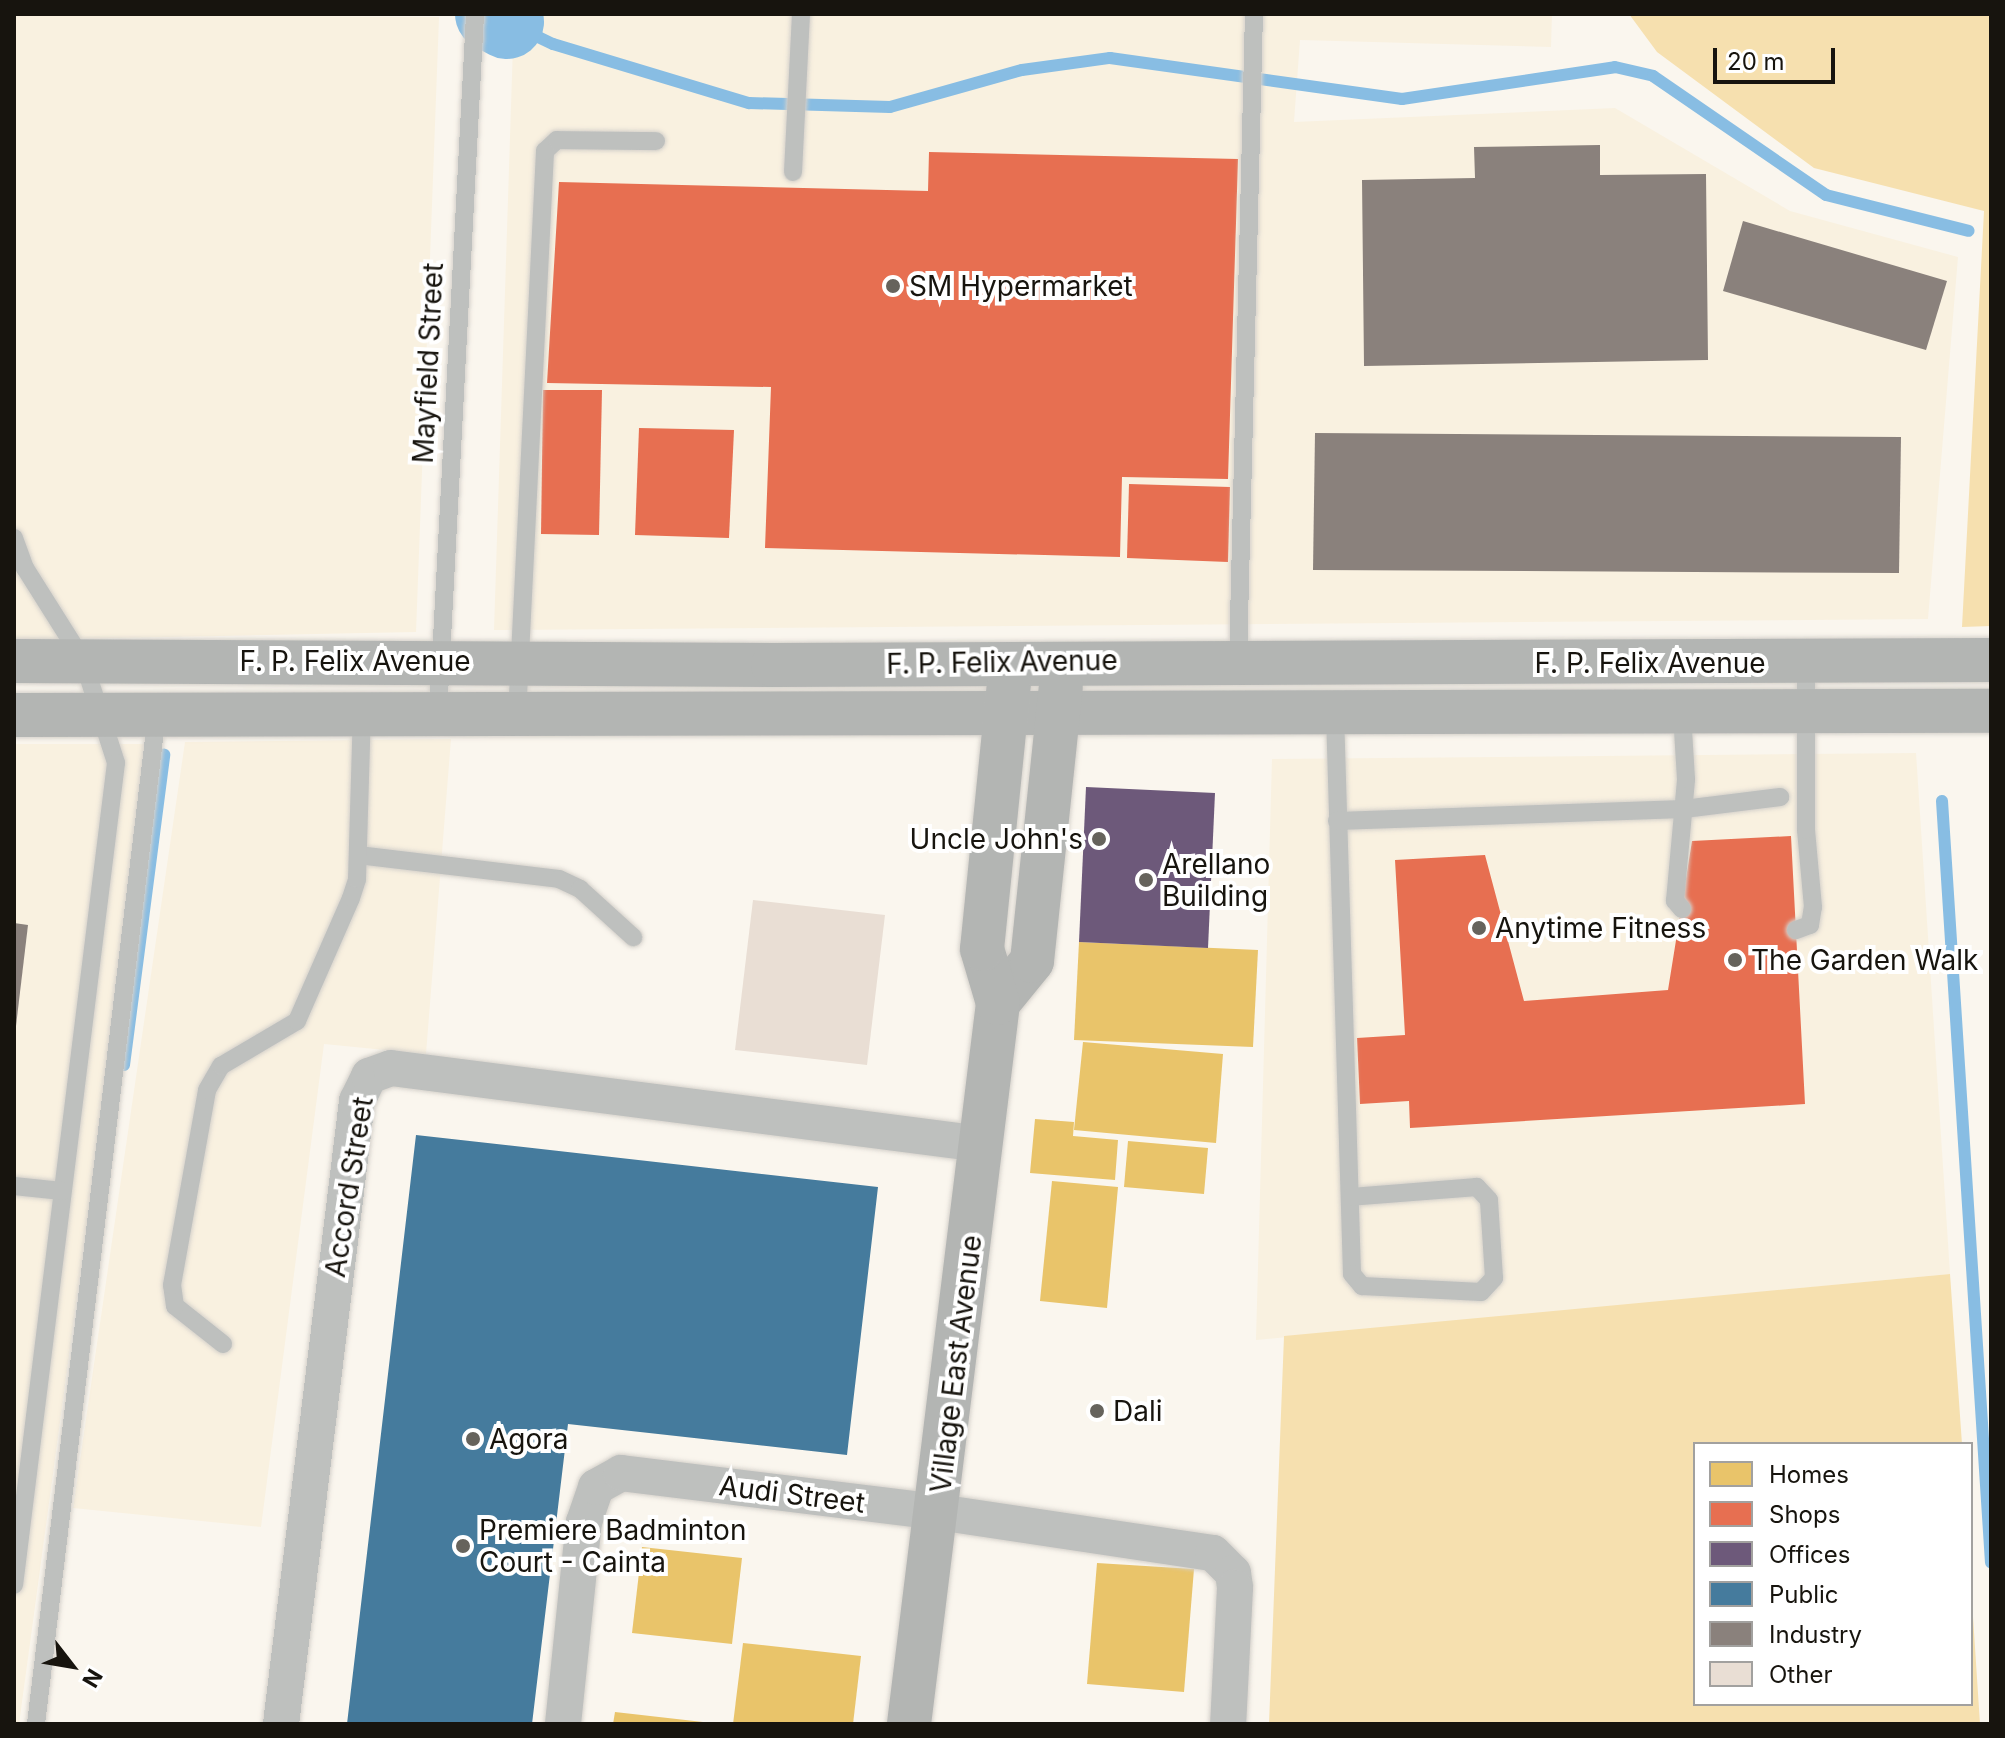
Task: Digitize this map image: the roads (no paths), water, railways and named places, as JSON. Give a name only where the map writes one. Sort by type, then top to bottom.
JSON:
[{"type":"main road","name":"F. P. Felix Avenue","points":[[14,661],[520,660],[773,665],[1010,661],[1806,663],[1991,660]]},
{"type":"main road","name":"Village East Avenue","points":[[909,1724],[938,1512],[998,1003],[982,949],[1010,661]]},
{"type":"main road","points":[[998,1003],[1032,961],[1064,661]]},
{"type":"main road","name":"F. P. Felix Avenue","points":[[14,715],[1991,711]]},
{"type":"main road","points":[[998,803],[1048,806]]},
{"type":"street","name":"Accord Street","points":[[281,1724],[357,1101],[369,1076],[391,1068],[982,1144]]},
{"type":"street","name":"Audi Street","points":[[563,1724],[584,1522],[596,1487],[621,1473],[938,1512],[1197,1549],[1226,1562],[1235,1588],[1228,1724]]},
{"type":"lane","name":"Mayfield Street","points":[[438,715],[475,14]]},
{"type":"lane","points":[[793,172],[801,14]]},
{"type":"lane","points":[[1238,662],[1255,116],[1254,14]]},
{"type":"lane","points":[[517,716],[545,151],[557,140],[656,141]]},
{"type":"lane","points":[[14,538],[25,568],[83,660],[116,763],[14,1585]]},
{"type":"lane","points":[[1796,930],[1810,925],[1813,907],[1806,830],[1806,663]]},
{"type":"lane","points":[[36,1724],[157,714]]},
{"type":"lane","points":[[223,1344],[175,1306],[172,1285],[207,1090],[221,1066],[289,1028],[304,1011],[351,898],[358,855],[362,714]]},
{"type":"lane","points":[[1335,714],[1337,821],[1351,1197],[1355,1283],[1481,1292],[1494,1278],[1489,1200],[1477,1187],[1351,1197]]},
{"type":"lane","points":[[1682,714],[1684,809],[1675,901],[1682,909]]},
{"type":"lane","points":[[1337,821],[1684,809],[1780,797]]},
{"type":"lane","points":[[358,855],[559,879],[580,889],[633,937]]},
{"type":"lane","points":[[14,1186],[62,1191]]},
{"type":"waterway","points":[[492,14],[507,22]]},
{"type":"waterway","points":[[507,22],[553,44],[749,103],[890,107],[1022,70],[1110,58],[1402,99],[1615,67],[1653,76],[1826,195],[1969,231]]},
{"type":"waterway","points":[[124,1065],[164,755]]},
{"type":"waterway","points":[[1942,801],[1991,1562]]},
{"type":"place","name":"SM Hypermarket","points":[[893,286]]},
{"type":"place","name":"Uncle John's","points":[[1099,839]]},
{"type":"place","name":"Arellano Building","points":[[1146,880]]},
{"type":"place","name":"Anytime Fitness","points":[[1479,928]]},
{"type":"place","name":"The Garden Walk","points":[[1735,960]]},
{"type":"place","name":"Dali","points":[[1097,1411]]},
{"type":"place","name":"Agora","points":[[473,1439]]},
{"type":"place","name":"Premiere Badminton Court - Cainta","points":[[463,1546]]}]
